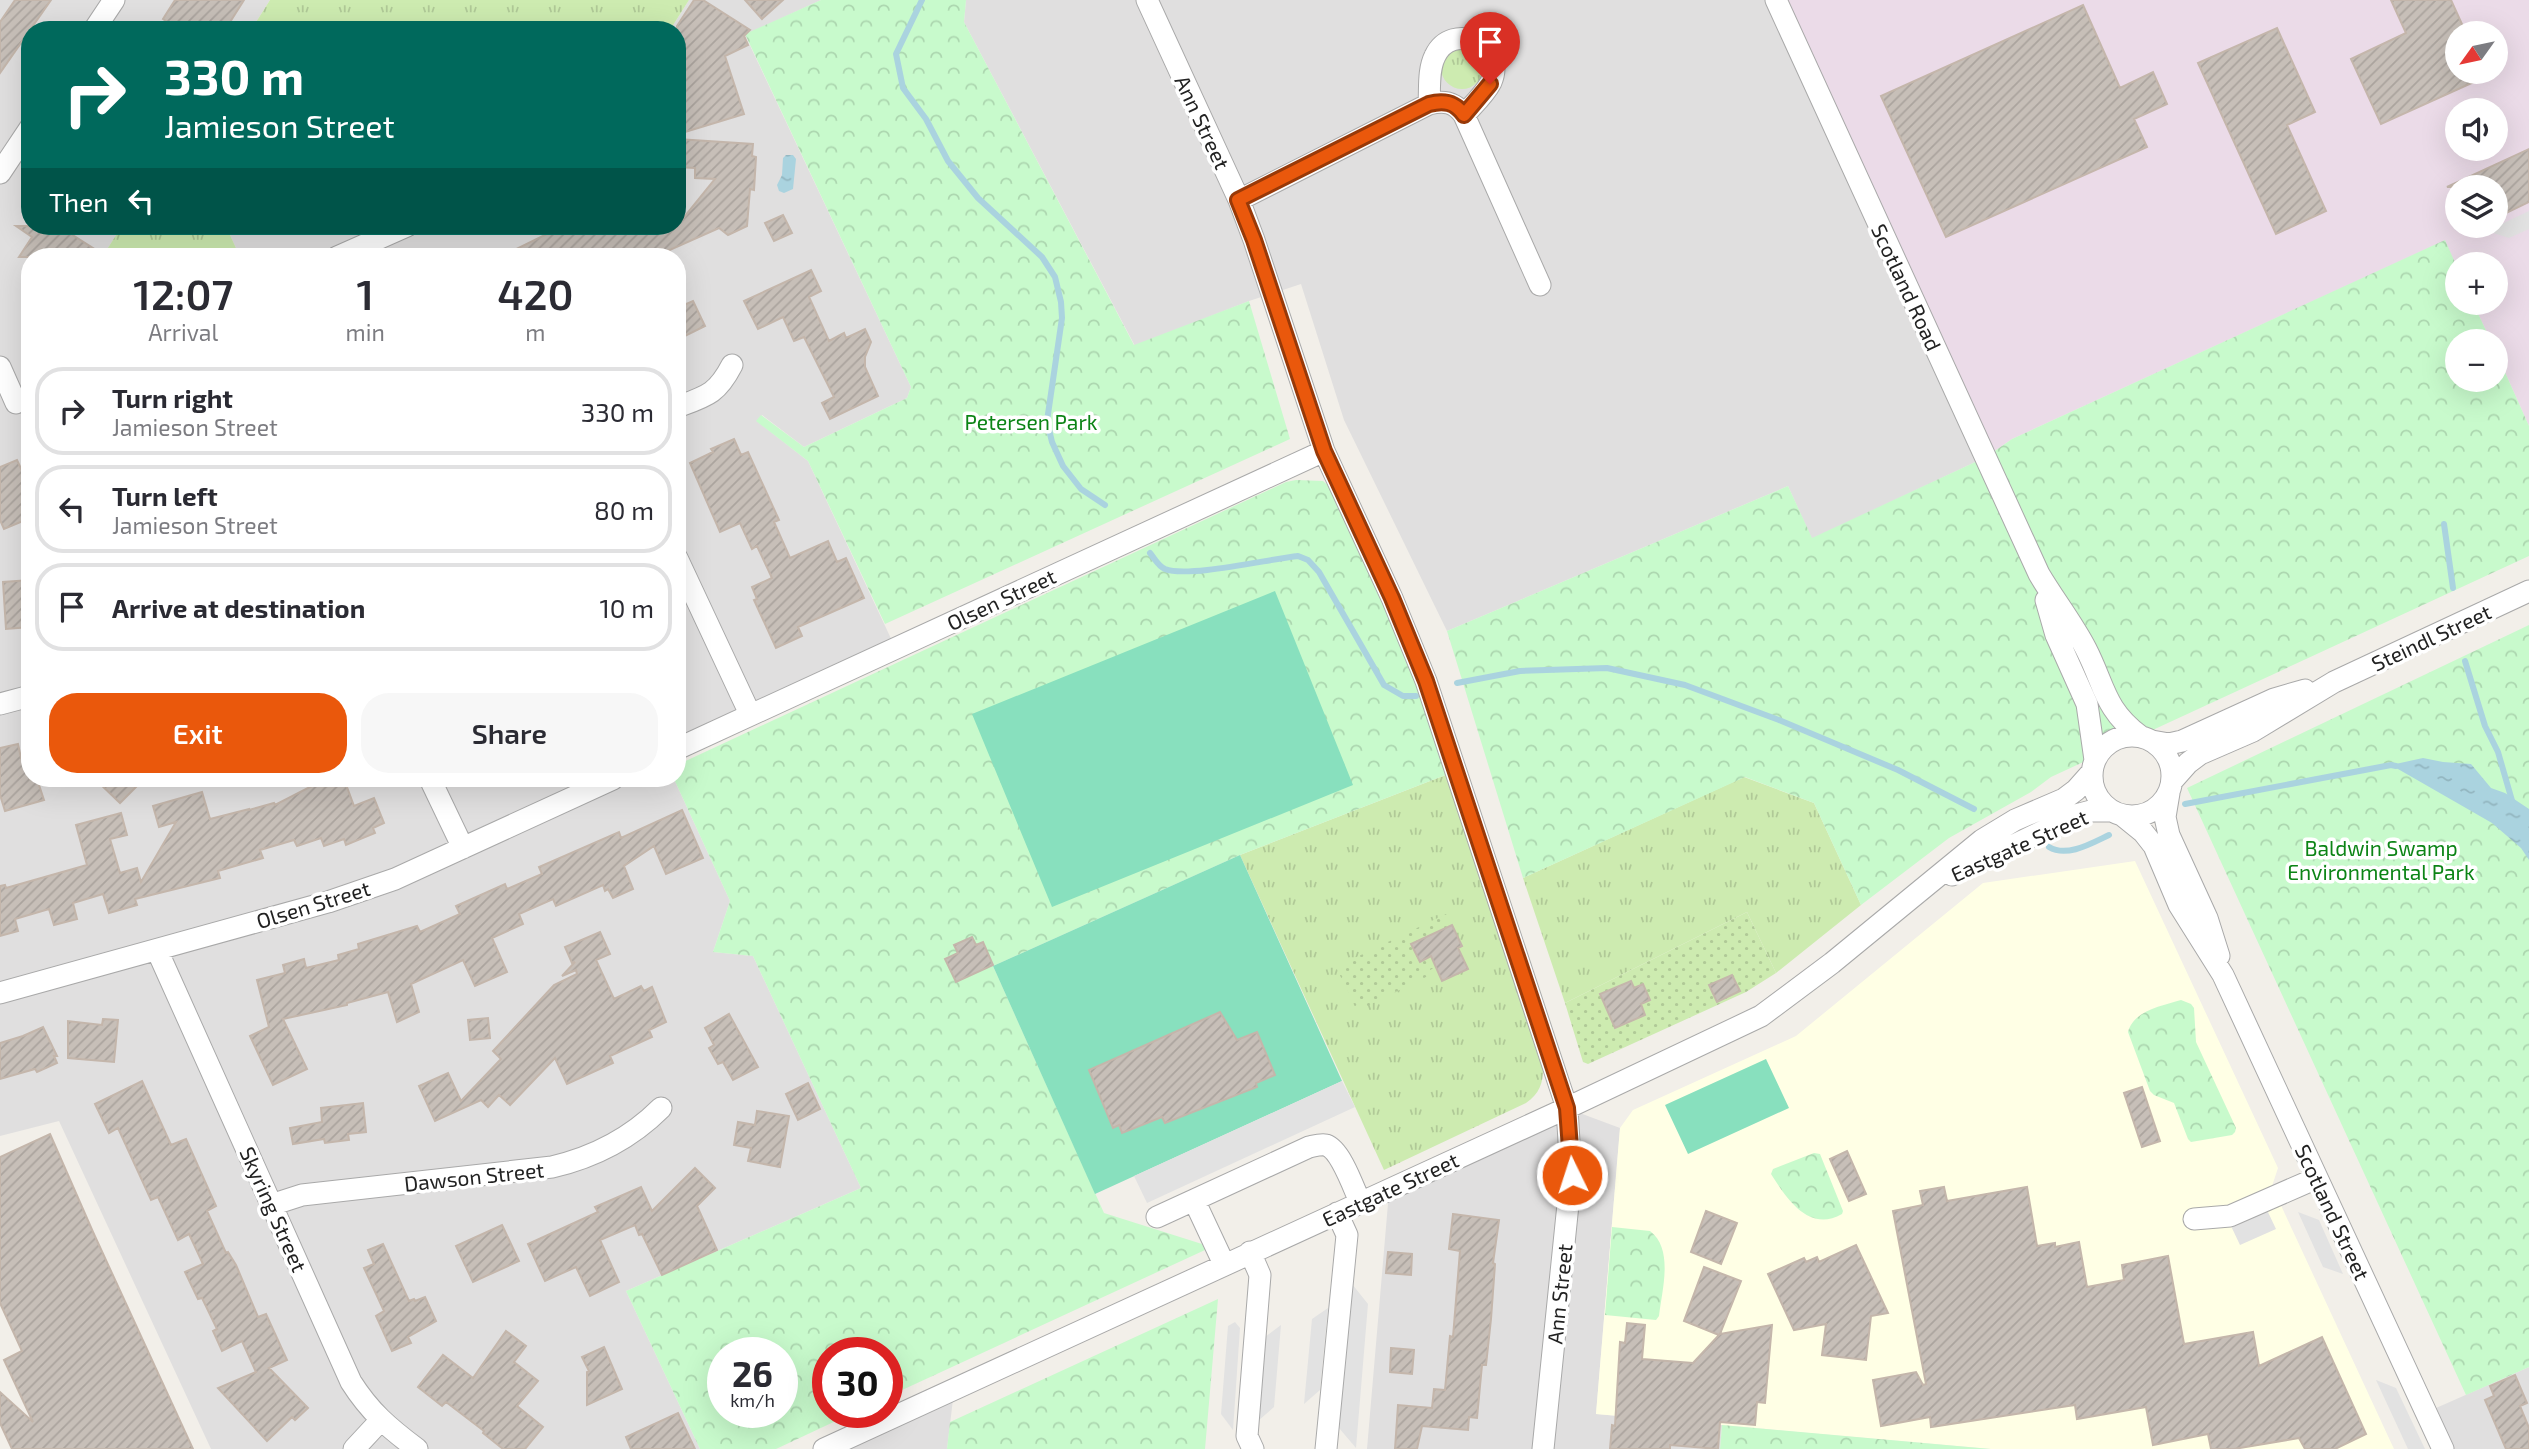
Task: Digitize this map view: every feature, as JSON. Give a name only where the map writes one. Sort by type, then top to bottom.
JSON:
[{"type":"street","points":[[100,21],[114,0]]},
{"type":"street","name":"Ann Street","points":[[1147,0],[1238,200],[1254,240],[1324,451],[1392,598],[1426,681],[1567,1108],[1572,1175],[1544,1449]]},
{"type":"street","name":"Scotland Road","points":[[1776,0],[2039,575],[2085,646],[2113,710],[2125,725],[2146,738]]},
{"type":"street","points":[[1429,104],[1432,67],[1439,48],[1457,38],[1477,41],[1491,55],[1493,74],[1484,92],[1464,115]]},
{"type":"street","points":[[1238,200],[1429,104],[1449,103],[1464,115],[1540,285]]},
{"type":"street","points":[[2,165],[21,140]]},
{"type":"street","points":[[357,248],[387,235]]},
{"type":"street","points":[[686,403],[716,390],[723,383],[732,365]]},
{"type":"street","points":[[0,367],[15,404]]},
{"type":"street","name":"Olsen Street","points":[[686,745],[1324,451]]},
{"type":"street","name":"Scotland Road","points":[[2039,575],[2056,635],[2087,704],[2093,766]]},
{"type":"street","points":[[686,577],[750,714]]},
{"type":"street","name":"Steindl Street","points":[[2170,787],[2188,763],[2200,754],[2253,732],[2334,682],[2529,591]]},
{"type":"street","name":"Steindl Street","points":[[2146,738],[2169,744],[2182,741],[2274,699],[2334,682]]},
{"type":"street","points":[[0,704],[21,698]]},
{"type":"street","points":[[2126,736],[2146,738],[2168,758],[2170,787],[2161,805],[2150,813],[2136,817],[2116,813],[2096,794],[2093,766],[2102,748],[2113,740],[2126,736]]},
{"type":"street","name":"Eastgate Street","points":[[824,1449],[1567,1108],[1761,1016],[1929,885],[1982,840],[2015,820],[2064,799],[2076,790],[2093,766]]},
{"type":"street","points":[[434,787],[463,848]]},
{"type":"street","name":"Olsen Street","points":[[0,993],[328,902],[395,878],[596,787]]},
{"type":"street","name":"Scotland Street","points":[[2170,787],[2165,817],[2169,835],[2216,941],[2223,975]]},
{"type":"street","name":"Eastgate Street","points":[[1929,885],[2076,816],[2091,811],[2116,813]]},
{"type":"street","name":"Scotland Street","points":[[2116,813],[2143,832],[2154,846],[2179,905],[2223,975],[2443,1449]]},
{"type":"street","name":"Skyring Street","points":[[157,950],[351,1382],[380,1421],[417,1449]]},
{"type":"street","name":"Dawson Street","points":[[271,1205],[302,1195],[570,1163],[624,1139],[642,1127],[661,1108]]},
{"type":"street","points":[[1157,1217],[1318,1145],[1333,1149],[1360,1202]]},
{"type":"street","points":[[2194,1219],[2230,1216],[2317,1178]]},
{"type":"street","points":[[1194,1200],[1224,1264]]},
{"type":"street","points":[[1326,1449],[1347,1235],[1337,1213]]},
{"type":"street","points":[[1250,1252],[1261,1275],[1247,1436],[1254,1449]]},
{"type":"street","points":[[354,1449],[380,1421]]},
{"type":"shaded area","points":[[0,0],[270,0],[257,21],[21,21],[21,235],[116,235],[108,248],[21,248],[21,787],[678,787],[730,901],[713,952],[753,956],[861,1188],[626,1291],[700,1449],[211,1449],[59,1121],[0,1136]]},
{"type":"shaded area","points":[[689,0],[821,0],[745,35],[911,387],[907,398],[804,447],[762,415],[757,421],[808,461],[894,645],[686,742],[686,248],[236,248],[230,235],[686,235],[686,21],[676,21]]},
{"type":"shaded area","points":[[966,0],[1777,0],[1986,457],[1812,539],[1788,486],[1447,631],[1344,420],[1301,284],[1249,301],[1135,346],[964,22]]},
{"type":"shaded area","points":[[1777,0],[2529,0],[2529,426],[2508,379],[2508,329],[2485,329],[2479,315],[2508,315],[2508,252],[2450,252],[2444,241],[2012,439],[1986,457]]},
{"type":"shaded area","points":[[2529,211],[2529,229],[2509,238],[2508,221]]},
{"type":"shaded area","points":[[2135,861],[2278,1168],[2272,1186],[2394,1449],[1991,1449],[1596,1414],[1620,1128],[1633,1110],[1796,1036],[1983,883]]},
{"type":"shaded area","points":[[1342,1081],[1355,1107],[1147,1203],[1134,1176]]},
{"type":"shaded area","points":[[1569,1109],[1620,1128],[1596,1414],[1722,1425],[1720,1449],[1367,1449],[1389,1192]]},
{"type":"shaded area","points":[[2267,1210],[2276,1229],[2240,1245],[2231,1226]]},
{"type":"shaded area","points":[[2298,1212],[2319,1220],[2343,1274],[2323,1267]]},
{"type":"shaded area","points":[[1352,1284],[1368,1304],[1356,1448],[1339,1428]]},
{"type":"shaded area","points":[[1328,1308],[1320,1390],[1304,1404],[1312,1319]]},
{"type":"shaded area","points":[[1235,1322],[1240,1328],[1233,1430],[1221,1414],[1228,1326]]},
{"type":"shaded area","points":[[1281,1325],[1274,1407],[1258,1421],[1265,1337]]},
{"type":"shaded area","points":[[2529,1367],[2529,1449],[2445,1449],[2427,1412]]},
{"type":"shaded area","points":[[2376,1380],[2396,1388],[2425,1449],[2408,1449]]},
{"type":"shaded area","points":[[954,1391],[947,1449],[828,1449],[874,1428],[903,1428],[903,1414]]},
{"type":"green space","points":[[270,0],[689,0],[676,21],[257,21]]},
{"type":"green space","name":"Petersen Park","points":[[821,0],[966,0],[964,22],[1134,345],[1249,301],[1290,439],[885,624],[808,461],[756,421],[761,415],[804,447],[907,398],[911,387],[745,34]]},
{"type":"green space","points":[[1462,47],[1477,53],[1483,68],[1477,83],[1462,89],[1447,83],[1441,68],[1447,53]]},
{"type":"green space","points":[[116,235],[230,235],[236,248],[108,248]]},
{"type":"green space","points":[[2445,240],[2450,252],[2445,252],[2445,315],[2479,315],[2485,329],[2445,329],[2445,392],[2508,392],[2508,379],[2529,426],[2529,556],[2051,777],[2031,792],[1949,838],[1861,905],[1814,803],[1745,777],[1523,878],[1447,631],[1788,486],[1812,538],[1986,457],[2012,439]]},
{"type":"green space","points":[[1296,480],[1323,481],[1332,489],[1411,667],[1448,774],[1240,855],[993,966],[1104,1213],[1202,1244],[1205,1250],[903,1390],[903,1337],[812,1337],[812,1428],[821,1428],[776,1449],[700,1449],[626,1291],[861,1188],[753,956],[713,952],[730,901],[678,787],[686,787],[686,761],[1286,482]]},
{"type":"green space","points":[[1275,591],[1353,785],[1052,907],[972,714]]},
{"type":"green space","name":"Baldwin Swamp Environmental Park","points":[[2529,625],[2529,1367],[2466,1395],[2187,788]]},
{"type":"green space","points":[[1448,774],[1543,1063],[1543,1075],[1535,1095],[1526,1103],[1384,1170],[1240,855]]},
{"type":"green space","points":[[1744,777],[1814,803],[1861,905],[1776,973],[1747,912],[1565,1003],[1523,878]]},
{"type":"green space","points":[[1240,855],[1342,1081],[1095,1194],[993,966]]},
{"type":"green space","points":[[1747,912],[1776,973],[1746,992],[1588,1064],[1583,1062],[1565,1003]]},
{"type":"green space","points":[[1446,914],[1452,925],[1411,944],[1420,962],[1431,956],[1436,967],[1426,972],[1428,976],[1357,1011],[1336,967]]},
{"type":"green space","points":[[2181,1000],[2194,1008],[2196,1042],[2236,1128],[2232,1135],[2191,1142],[2174,1103],[2150,1091],[2128,1032],[2142,1014]]},
{"type":"green space","points":[[1766,1059],[1789,1108],[1688,1154],[1665,1105]]},
{"type":"green space","points":[[1814,1153],[1820,1154],[1843,1211],[1830,1219],[1809,1216],[1800,1210],[1771,1174],[1773,1169]]},
{"type":"green space","points":[[1612,1227],[1650,1231],[1662,1248],[1664,1282],[1659,1316],[1656,1320],[1605,1315]]},
{"type":"green space","points":[[1218,1299],[1205,1449],[947,1449],[950,1422]]},
{"type":"green space","points":[[1722,1425],[1991,1449],[1720,1449]]},
{"type":"water","points":[[786,155],[793,155],[796,159],[793,189],[784,193],[779,191],[777,185]]},
{"type":"water","points":[[2423,758],[2471,764],[2491,788],[2505,793],[2529,809],[2529,860],[2521,848],[2492,823],[2391,765]]},
{"type":"building","points":[[15,0],[51,0],[36,21],[21,21],[21,43],[0,73],[0,22]]},
{"type":"building","points":[[175,0],[244,0],[231,21],[163,19]]},
{"type":"building","points":[[694,0],[703,0],[750,30],[744,36],[748,45],[725,56],[744,114],[686,132],[686,21],[680,21]]},
{"type":"building","points":[[745,0],[783,0],[762,19]]},
{"type":"building","points":[[2391,0],[2451,0],[2461,21],[2445,21],[2445,84],[2469,84],[2381,124],[2351,59],[2406,33]]},
{"type":"building","points":[[2083,5],[2120,88],[2153,72],[2167,104],[2134,119],[2147,147],[1946,237],[1881,96]]},
{"type":"building","points":[[2277,28],[2315,112],[2287,125],[2326,211],[2276,234],[2198,63]]},
{"type":"building","points":[[686,140],[753,144],[752,156],[756,157],[754,190],[750,189],[747,226],[728,235],[719,228],[674,248],[518,248],[545,235],[686,235],[686,215],[715,179],[695,178],[695,168],[686,168]]},
{"type":"building","points":[[2529,149],[2529,202],[2508,212],[2508,175],[2473,175]]},
{"type":"building","points":[[783,215],[792,233],[774,241],[765,223]]},
{"type":"building","points":[[29,235],[73,235],[93,248],[25,248],[32,237]]},
{"type":"building","points":[[811,270],[821,291],[809,297],[829,341],[844,333],[846,338],[865,329],[871,342],[865,357],[865,367],[878,396],[830,419],[822,403],[834,397],[804,337],[794,341],[783,317],[758,329],[744,301]]},
{"type":"building","points":[[693,301],[705,326],[686,336],[686,304]]},
{"type":"building","points":[[734,439],[741,455],[748,452],[779,520],[774,522],[790,558],[828,541],[837,562],[846,558],[864,598],[798,627],[802,636],[776,648],[754,600],[757,599],[752,587],[772,578],[757,546],[752,549],[740,523],[720,532],[690,463],[713,452],[711,449]]},
{"type":"building","points":[[17,460],[21,469],[21,522],[4,529],[0,520],[0,467]]},
{"type":"building","points":[[21,581],[21,628],[6,629],[3,582]]},
{"type":"building","points":[[18,744],[21,787],[40,787],[44,800],[5,811],[0,795],[0,748]]},
{"type":"building","points":[[103,787],[136,787],[120,803]]},
{"type":"building","points":[[310,787],[347,787],[354,806],[374,798],[384,823],[373,828],[375,833],[346,845],[344,839],[324,846],[321,838],[297,846],[294,840],[260,850],[263,858],[218,871],[220,878],[135,899],[137,905],[109,913],[103,894],[73,903],[77,919],[54,925],[49,909],[15,919],[18,931],[0,936],[0,886],[5,885],[6,888],[87,865],[76,825],[121,813],[127,835],[110,839],[120,873],[137,868],[141,882],[176,822],[159,827],[153,806],[202,792],[210,819],[274,803],[275,805]]},
{"type":"building","points":[[682,810],[703,858],[666,874],[654,846],[624,866],[633,889],[613,898],[603,885],[556,906],[553,899],[519,914],[523,924],[492,938],[507,972],[475,986],[463,960],[411,984],[419,1012],[397,1022],[388,992],[347,1005],[283,1019],[307,1069],[273,1085],[250,1036],[269,1027],[257,980],[285,973],[283,965],[304,959],[306,968],[339,960],[338,955],[359,949],[358,944],[417,926],[420,932],[460,914],[456,906],[505,884],[507,889],[542,874],[539,867],[619,832],[621,838]]},
{"type":"building","points":[[1452,925],[1462,946],[1458,948],[1468,969],[1442,981],[1431,956],[1420,962],[1411,944]]},
{"type":"building","points":[[600,932],[610,954],[596,960],[614,999],[641,986],[644,991],[652,987],[666,1022],[649,1030],[652,1037],[610,1056],[613,1063],[567,1084],[555,1058],[510,1105],[499,1095],[488,1107],[481,1100],[435,1121],[419,1086],[448,1073],[461,1101],[501,1059],[493,1051],[554,985],[577,974],[576,970],[562,976],[575,962],[572,963],[565,947]]},
{"type":"building","points":[[972,937],[976,945],[983,942],[993,965],[956,982],[945,959],[958,953],[954,945]]},
{"type":"building","points":[[1732,975],[1740,991],[1717,1002],[1709,985]]},
{"type":"building","points":[[1631,981],[1634,988],[1643,984],[1650,1000],[1641,1004],[1645,1015],[1615,1028],[1600,994]]},
{"type":"building","points":[[1220,1012],[1237,1040],[1257,1032],[1275,1075],[1256,1083],[1257,1087],[1165,1123],[1162,1117],[1122,1133],[1119,1125],[1113,1128],[1089,1070]]},
{"type":"building","points":[[729,1014],[758,1067],[733,1080],[723,1062],[718,1064],[709,1048],[714,1045],[705,1028]]},
{"type":"building","points":[[488,1018],[490,1038],[470,1040],[468,1020]]},
{"type":"building","points":[[103,1019],[118,1020],[114,1062],[68,1058],[68,1021],[102,1025]]},
{"type":"building","points":[[43,1027],[57,1056],[54,1056],[57,1063],[37,1072],[35,1069],[0,1079],[0,1043]]},
{"type":"building","points":[[142,1081],[171,1145],[186,1139],[216,1206],[207,1211],[226,1253],[228,1252],[236,1265],[258,1317],[266,1314],[287,1360],[269,1368],[308,1408],[295,1420],[292,1417],[267,1441],[218,1388],[256,1372],[242,1341],[222,1351],[213,1331],[217,1329],[185,1272],[203,1264],[189,1234],[178,1240],[158,1197],[151,1200],[118,1128],[109,1133],[95,1104]]},
{"type":"building","points":[[808,1083],[820,1109],[798,1120],[786,1094]]},
{"type":"building","points":[[2142,1087],[2160,1141],[2142,1147],[2124,1093]]},
{"type":"building","points":[[363,1103],[366,1132],[348,1134],[349,1140],[325,1143],[324,1139],[293,1144],[290,1128],[322,1122],[321,1108]]},
{"type":"building","points":[[757,1111],[789,1116],[780,1167],[748,1161],[751,1148],[734,1145],[738,1122],[755,1125]]},
{"type":"building","points":[[50,1134],[193,1449],[12,1449],[0,1423],[0,1392],[33,1422],[4,1360],[22,1351],[0,1303],[0,1157]]},
{"type":"building","points":[[1847,1151],[1866,1194],[1849,1201],[1830,1159]]},
{"type":"building","points":[[695,1168],[715,1188],[697,1206],[717,1250],[662,1275],[635,1225],[600,1240],[619,1282],[590,1296],[576,1267],[545,1281],[528,1244],[598,1212],[595,1207],[641,1187],[652,1211]]},
{"type":"building","points":[[1944,1187],[1947,1201],[2027,1187],[2037,1246],[2055,1243],[2055,1247],[2079,1242],[2087,1287],[2124,1280],[2122,1265],[2168,1256],[2184,1344],[2253,1332],[2259,1366],[2322,1337],[2366,1434],[2335,1449],[2305,1449],[2299,1438],[2234,1449],[2211,1449],[2208,1434],[2153,1445],[2146,1407],[2077,1419],[2075,1405],[1931,1427],[1930,1417],[1881,1426],[1873,1380],[1916,1372],[1923,1385],[1926,1384],[1893,1211],[1923,1205],[1920,1191]]},
{"type":"building","points":[[1706,1211],[1737,1223],[1721,1264],[1691,1252]]},
{"type":"building","points":[[1453,1214],[1499,1220],[1493,1263],[1486,1365],[1482,1365],[1477,1418],[1469,1417],[1468,1430],[1422,1426],[1417,1449],[1395,1449],[1398,1405],[1432,1408],[1434,1389],[1445,1390],[1450,1336],[1453,1337],[1460,1251],[1449,1249]]},
{"type":"building","points":[[502,1225],[519,1261],[473,1282],[456,1246]]},
{"type":"building","points":[[383,1244],[409,1301],[425,1297],[436,1321],[408,1337],[411,1343],[392,1351],[376,1316],[384,1311],[364,1268],[374,1264],[368,1250]]},
{"type":"building","points":[[1856,1245],[1888,1313],[1871,1316],[1866,1360],[1822,1355],[1826,1324],[1794,1330],[1768,1274],[1804,1258],[1806,1262],[1817,1257],[1819,1262]]},
{"type":"building","points":[[1388,1252],[1412,1254],[1411,1275],[1386,1273]]},
{"type":"building","points":[[1704,1267],[1741,1281],[1720,1334],[1772,1325],[1765,1403],[1757,1402],[1755,1425],[1720,1422],[1718,1449],[1670,1445],[1670,1449],[1610,1449],[1612,1425],[1615,1426],[1620,1342],[1625,1343],[1627,1323],[1645,1325],[1642,1359],[1693,1363],[1719,1335],[1684,1321]]},
{"type":"building","points":[[506,1331],[526,1346],[514,1362],[538,1381],[517,1406],[543,1427],[525,1449],[503,1449],[446,1402],[442,1406],[418,1387],[443,1355],[473,1378]]},
{"type":"building","points":[[604,1347],[622,1389],[587,1405],[589,1371],[582,1357]]},
{"type":"building","points":[[1391,1348],[1414,1350],[1412,1374],[1390,1372]]},
{"type":"building","points":[[2515,1375],[2527,1403],[2520,1406],[2529,1428],[2529,1449],[2506,1449],[2485,1400],[2494,1396],[2490,1386]]},
{"type":"building","points":[[678,1413],[695,1449],[631,1449],[626,1437]]},
{"type":"waterway","points":[[922,0],[896,54],[903,88],[926,119],[948,161],[978,198],[1042,257],[1055,277],[1062,318],[1047,421],[1052,442],[1063,466],[1081,489],[1105,505]]},
{"type":"waterway","points":[[2444,524],[2453,588]]},
{"type":"waterway","points":[[1150,553],[1163,568],[1176,571],[1210,570],[1298,556],[1308,560],[1319,572],[1384,685],[1403,696],[1416,696]]},
{"type":"waterway","points":[[2465,661],[2485,726],[2498,752],[2513,804]]},
{"type":"waterway","points":[[1457,683],[1520,671],[1607,668],[1685,685],[1779,720],[1898,770],[1974,809]]},
{"type":"waterway","points":[[2185,804],[2396,766]]},
{"type":"waterway","points":[[2049,847],[2071,850],[2109,835]]},
{"type":"route","points":[[1490,84],[1464,115],[1449,103],[1429,104],[1238,200],[1254,240],[1324,451],[1392,598],[1426,681],[1567,1108],[1572,1175]]}]
